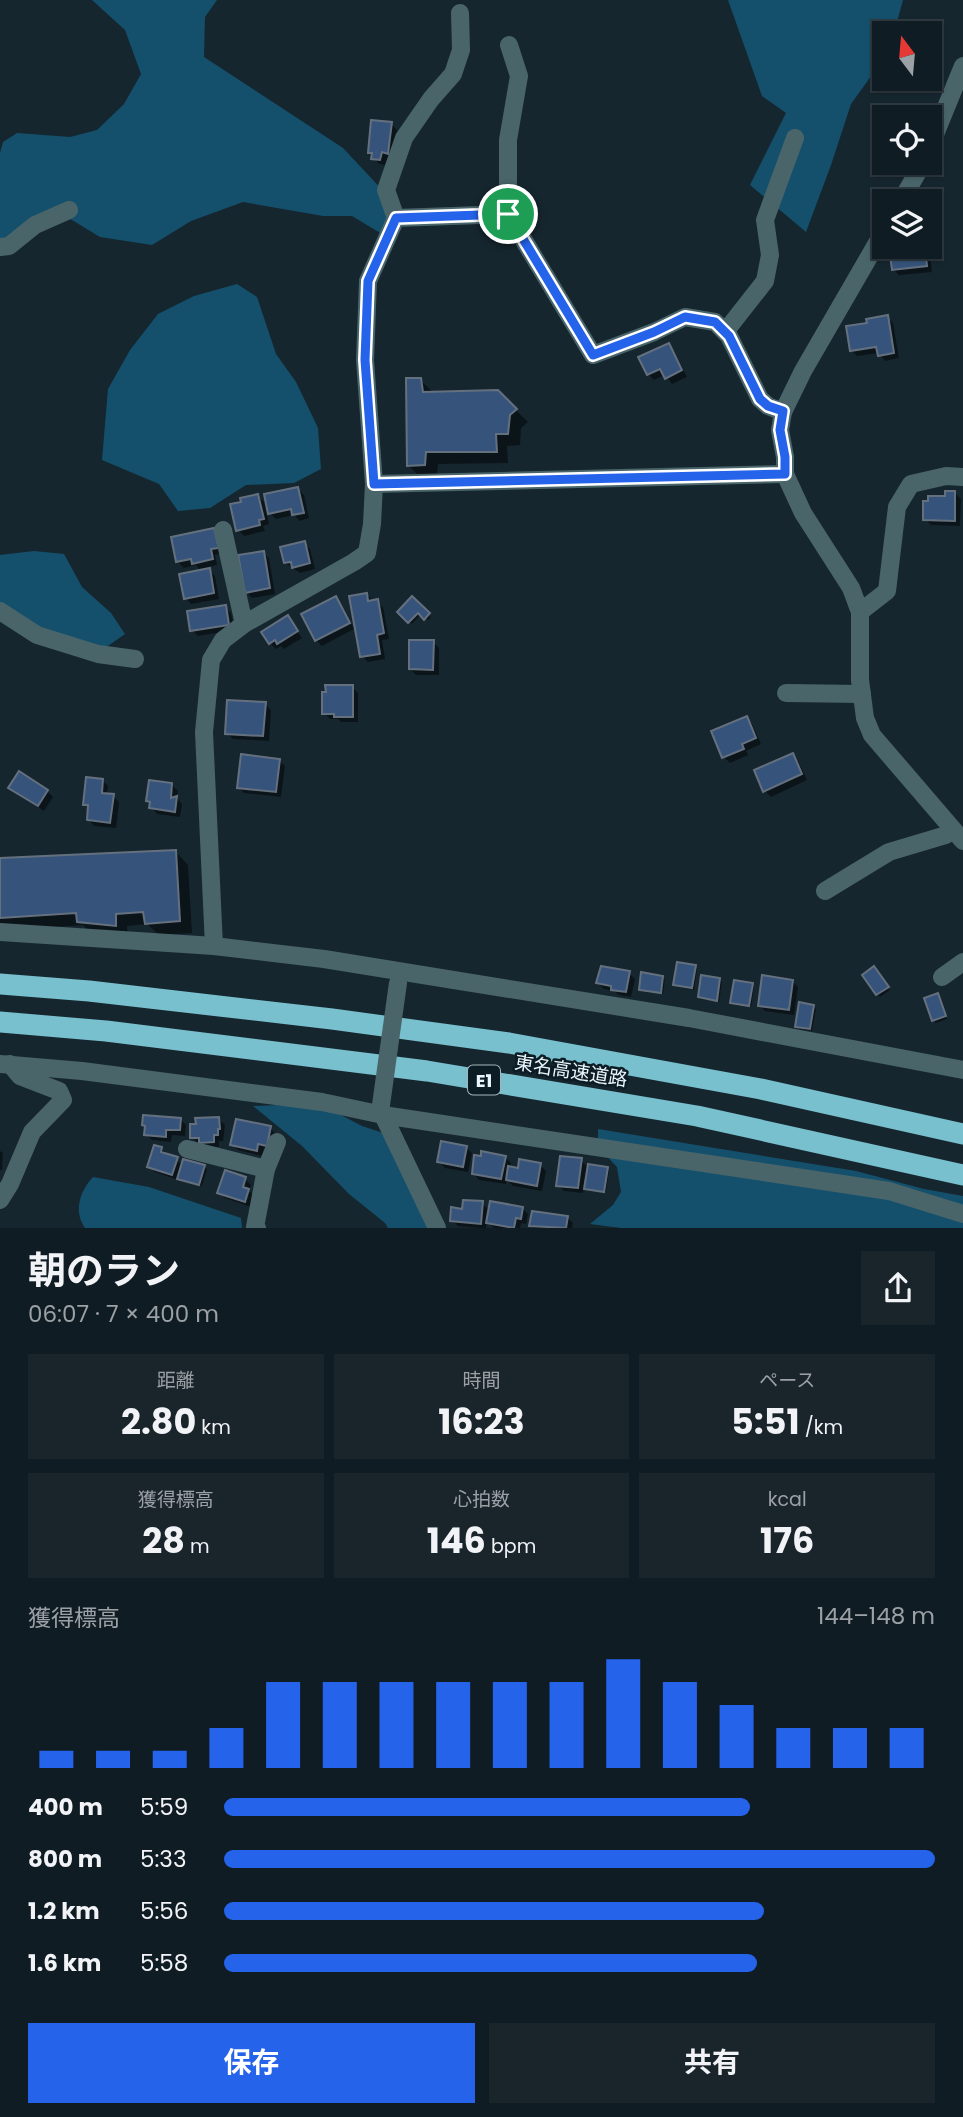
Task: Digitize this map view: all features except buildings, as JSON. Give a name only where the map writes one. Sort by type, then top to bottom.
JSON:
[{"type":"highway","name":"東名高速道路","points":[[0,984],[304,1016],[509,1043],[761,1089],[963,1134]]},
{"type":"highway","name":"東名高速道路","points":[[0,1022],[106,1031],[427,1070],[697,1116],[963,1175]]},
{"type":"street","points":[[214,946],[204,732],[211,660],[223,640],[244,624],[367,553],[374,484],[365,360],[368,281],[396,218],[386,190],[404,138],[431,99],[453,74],[461,50],[460,13]]},
{"type":"street","points":[[509,45],[519,76],[508,140],[508,214],[593,355],[685,317],[715,322],[729,336],[760,399],[768,406],[783,411]]},
{"type":"street","points":[[942,117],[963,66]]},
{"type":"street","points":[[725,332],[765,281],[770,255],[765,220],[794,138]]},
{"type":"street","points":[[0,247],[9,246],[35,225],[69,210]]},
{"type":"street","points":[[396,218],[508,214]]},
{"type":"street","points":[[872,252],[783,411],[780,430],[785,474],[803,513],[851,588],[860,612],[862,694],[865,718],[873,735],[958,835]]},
{"type":"street","points":[[374,484],[785,474]]},
{"type":"street","points":[[860,612],[887,591],[897,507],[911,484],[946,476],[963,477]]},
{"type":"street","points":[[223,530],[244,624]]},
{"type":"street","points":[[0,611],[37,635],[98,654],[135,659]]},
{"type":"street","points":[[786,693],[862,694]]},
{"type":"street","points":[[825,891],[888,852],[946,835],[958,835]]},
{"type":"street","points":[[0,932],[214,946],[324,959],[399,978],[689,1018],[963,1070]]},
{"type":"street","points":[[942,977],[963,962]]},
{"type":"street","points":[[399,978],[382,1110],[438,1228]]},
{"type":"street","points":[[5,1064],[82,1071],[382,1110],[889,1191],[963,1214]]},
{"type":"street","points":[[0,1200],[32,1132],[63,1101],[59,1091],[20,1076],[5,1064]]},
{"type":"street","points":[[257,1228],[255,1227],[266,1169],[277,1142]]},
{"type":"street","points":[[187,1149],[266,1169]]},
{"type":"shaded area","points":[[92,0],[217,0],[205,17],[204,57],[343,148],[387,195],[388,217],[382,234],[352,216],[323,216],[243,202],[191,221],[152,245],[100,237],[62,214],[0,244],[0,153],[3,142],[17,133],[70,137],[97,130],[124,104],[141,74],[125,30]]},
{"type":"shaded area","points":[[728,0],[903,0],[897,21],[872,21],[872,75],[851,104],[806,232],[750,185],[786,113],[762,96]]},
{"type":"shaded area","points":[[237,284],[257,297],[276,354],[296,382],[318,428],[321,469],[294,483],[246,485],[210,508],[178,511],[159,484],[102,460],[108,389],[130,350],[158,314],[194,296]]},
{"type":"shaded area","points":[[34,551],[64,554],[82,587],[111,613],[125,634],[105,648],[42,636],[0,608],[0,555]]},
{"type":"shaded area","points":[[305,1104],[341,1115],[383,1133],[430,1228],[388,1228],[349,1194],[302,1146],[253,1106]]},
{"type":"shaded area","points":[[598,1129],[856,1171],[963,1196],[963,1228],[621,1228],[590,1224],[613,1205],[621,1192],[617,1167],[598,1147]]},
{"type":"shaded area","points":[[93,1177],[149,1187],[241,1218],[242,1228],[85,1228],[79,1215],[80,1201]]},
{"type":"route","points":[[508,214],[593,355],[685,317],[715,322],[729,336],[760,399],[768,406],[783,411],[780,430],[785,474],[374,484],[365,360],[368,281],[396,218],[508,214]]}]
